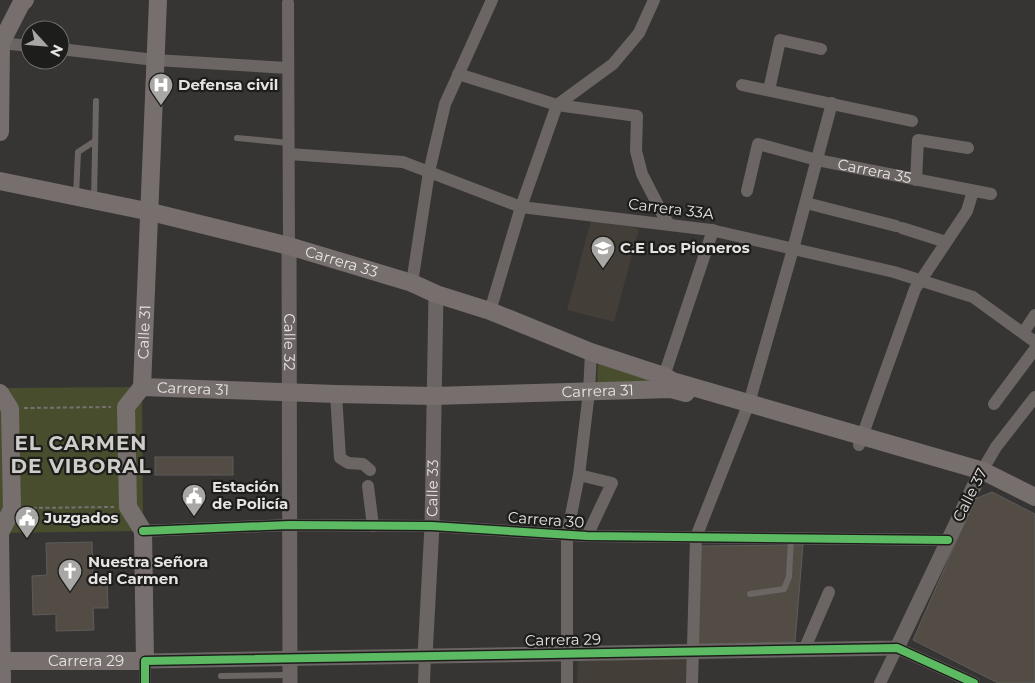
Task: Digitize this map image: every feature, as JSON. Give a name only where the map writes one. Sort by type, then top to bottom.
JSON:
[{"type":"main road","points":[[0,132],[0,40],[25,0]]},
{"type":"main road","name":"Calle 31","points":[[142,387],[158,0]]},
{"type":"main road","name":"Carrera 33","points":[[0,181],[149,212],[289,246],[412,283],[436,294],[490,311],[592,352],[668,378]]},
{"type":"main road","name":"Carrera 31","points":[[668,378],[748,407]]},
{"type":"main road","points":[[142,387],[126,407],[128,507],[143,531],[145,661]]},
{"type":"main road","name":"Carrera 31","points":[[142,387],[433,396],[671,389],[748,407],[980,474],[1035,497]]},
{"type":"main road","points":[[0,393],[10,409],[12,509],[0,533],[2,683]]},
{"type":"main road","name":"Carrera 31","points":[[980,474],[1035,508]]},
{"type":"main road","name":"Carrera 29","points":[[1,661],[145,661]]},
{"type":"street","points":[[412,283],[429,172],[445,104],[492,0]]},
{"type":"street","points":[[490,311],[521,207],[557,105],[613,64],[639,33],[654,0]]},
{"type":"street","name":"Calle 32","points":[[288,3],[290,679]]},
{"type":"street","points":[[0,40],[20,44]]},
{"type":"street","points":[[769,90],[780,40],[820,50]]},
{"type":"street","points":[[70,50],[155,60],[288,68]]},
{"type":"street","points":[[458,74],[557,105],[637,116],[636,151],[642,174],[670,225]]},
{"type":"street","points":[[742,85],[912,120]]},
{"type":"street","points":[[692,683],[696,537],[748,407],[806,203],[832,103]]},
{"type":"street","points":[[916,180],[918,140],[968,148]]},
{"type":"street","name":"Carrera 35","points":[[747,191],[758,144],[817,160],[991,194]]},
{"type":"street","name":"Carrera 33A","points":[[288,148],[402,162],[521,207],[713,230],[894,272],[973,297],[1035,342]]},
{"type":"street","points":[[861,440],[915,289],[967,211],[973,191]]},
{"type":"street","points":[[806,203],[899,227],[946,242]]},
{"type":"street","points":[[668,378],[713,230]]},
{"type":"street","name":"Calle 33","points":[[424,683],[432,526],[436,294]]},
{"type":"street","points":[[1023,333],[1035,315]]},
{"type":"street","points":[[994,404],[1035,349]]},
{"type":"street","points":[[567,683],[567,535],[579,475],[592,352]]},
{"type":"street","points":[[336,394],[340,458],[348,463],[363,464],[370,470]]},
{"type":"street","name":"Calle 37","points":[[880,683],[980,474],[996,447],[1035,396]]},
{"type":"street","points":[[579,475],[612,482],[587,536]]},
{"type":"street","points":[[368,486],[373,526]]},
{"type":"street","name":"Carrera 30","points":[[143,531],[289,525],[432,526],[587,536],[948,540]]},
{"type":"street","points":[[804,650],[829,592]]},
{"type":"street","name":"Carrera 29","points":[[145,661],[898,648],[974,683]]},
{"type":"street","points":[[145,661],[145,683]]},
{"type":"lane","points":[[94,200],[96,101]]},
{"type":"lane","name":"Carrera 33A","points":[[237,138],[288,148]]},
{"type":"lane","points":[[76,196],[78,152],[95,141]]},
{"type":"lane","points":[[750,594],[784,589],[789,577],[792,538]]},
{"type":"lane","points":[[221,676],[290,679]]},
{"type":"path","points":[[10,409],[126,407]]},
{"type":"path","points":[[12,509],[128,507]]},
{"type":"shaded area","name":"C.E Los Pioneros","points":[[592,217],[639,229],[614,322],[567,310]]},
{"type":"shaded area","points":[[688,657],[686,683],[577,683],[578,661]]},
{"type":"green space","points":[[598,361],[656,383],[597,386]]},
{"type":"green space","points":[[142,387],[143,531],[0,533],[0,388]]},
{"type":"building","points":[[155,457],[233,457],[233,475],[155,475]]},
{"type":"building","points":[[992,492],[1035,514],[1035,683],[998,683],[913,640],[975,499]]},
{"type":"building","name":"Nuestra Señora del Carmen","points":[[92,542],[93,576],[107,576],[108,608],[93,608],[94,630],[56,631],[56,614],[33,615],[32,576],[47,575],[46,543]]},
{"type":"building","points":[[803,545],[795,642],[697,644],[701,546]]},
{"type":"cycle path","points":[[143,531],[289,525],[432,526],[587,536],[948,540]]},
{"type":"cycle path","points":[[145,683],[145,661],[897,648],[974,683]]},
{"type":"place","name":"Defensa civil","points":[[161,106]]},
{"type":"place","name":"C.E Los Pioneros","points":[[603,269]]},
{"type":"place","name":"Estación de Policía","points":[[194,517]]},
{"type":"place","name":"Juzgados","points":[[27,539]]},
{"type":"place","name":"Nuestra Señora del Carmen","points":[[70,592]]},
{"type":"district","name":"EL CARMEN DE VIBORAL","points":[[81,454]]}]
